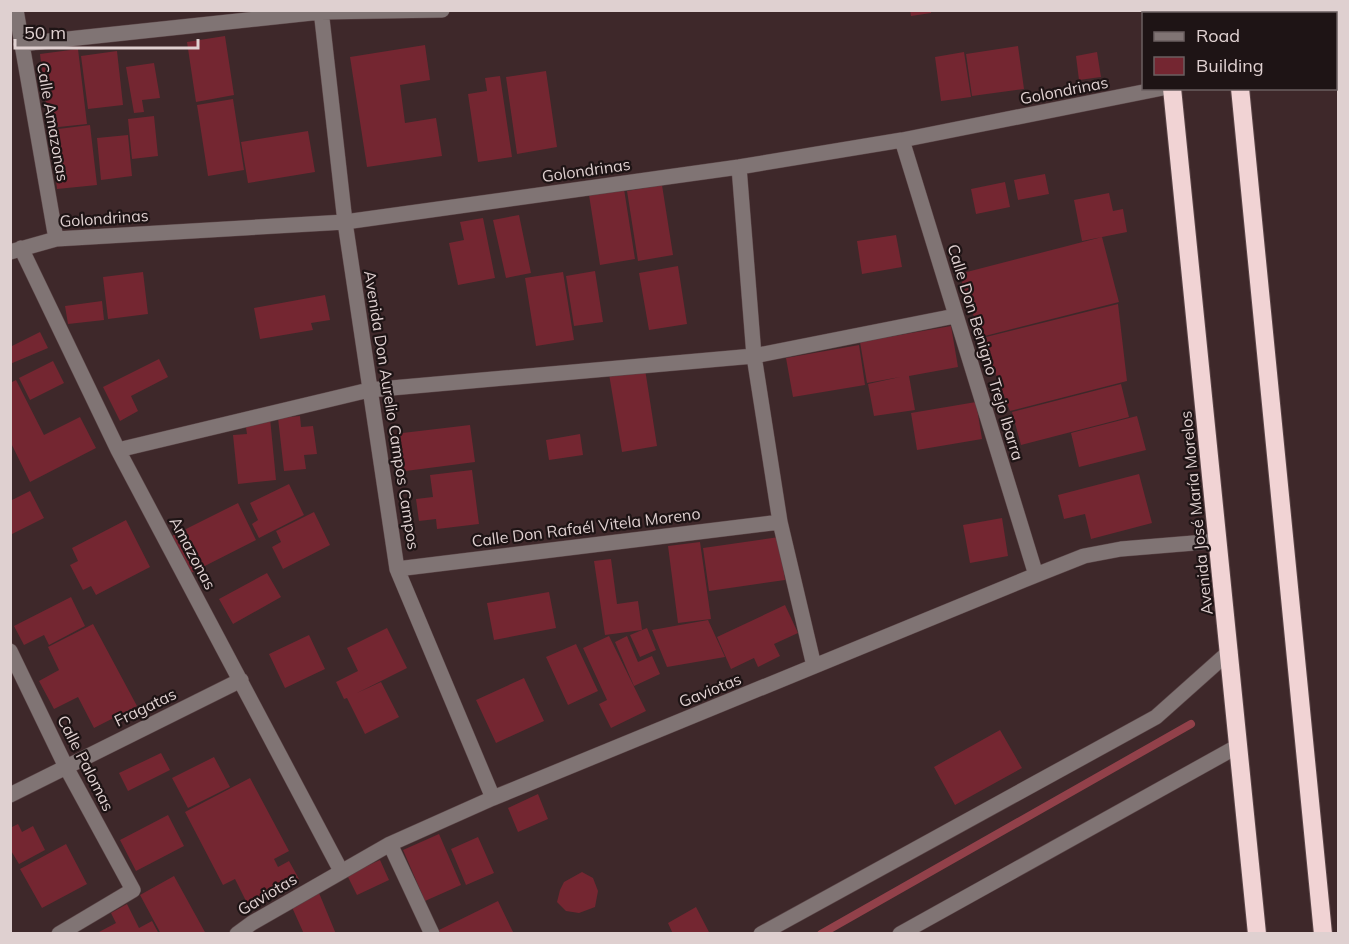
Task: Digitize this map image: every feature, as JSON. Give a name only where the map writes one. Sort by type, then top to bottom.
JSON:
[{"type":"highway","name":"Avenida José María Morelos","points":[[1172,90],[1257,933]]},
{"type":"highway","points":[[1240,90],[1323,933]]},
{"type":"street","name":"Calle Amazonas","points":[[16,10],[56,239]]},
{"type":"street","points":[[21,44],[321,11],[442,10]]},
{"type":"street","name":"Avenida Don Aurelio Campos Campos","points":[[321,11],[345,222],[397,569],[493,798]]},
{"type":"street","name":"Golondrinas","points":[[16,250],[56,239],[345,222],[739,167],[902,140],[1153,90]]},
{"type":"street","name":"Calle Don Benigno Trejo Ibarra","points":[[902,140],[1036,575]]},
{"type":"street","points":[[739,167],[754,356],[780,522],[814,666]]},
{"type":"street","name":"Amazonas","points":[[16,250],[118,450],[341,871]]},
{"type":"street","points":[[118,450],[369,390],[754,356],[955,316]]},
{"type":"street","name":"Calle Don Rafaél Vitela Moreno","points":[[397,569],[780,522]]},
{"type":"street","name":"Gaviotas","points":[[237,933],[390,844],[493,798],[1036,575],[1084,556],[1121,549],[1218,541]]},
{"type":"street","name":"Calle Palomas","points":[[10,651],[66,766],[133,890],[59,933]]},
{"type":"street","points":[[761,933],[1156,717],[1230,651]]},
{"type":"street","name":"Fragatas","points":[[10,795],[241,680]]},
{"type":"street","points":[[900,933],[1238,746]]},
{"type":"street","points":[[390,844],[432,933]]},
{"type":"building","points":[[910,10],[931,10],[931,13],[911,16]]},
{"type":"building","points":[[225,36],[234,95],[196,102],[187,42]]},
{"type":"building","points":[[425,45],[430,80],[400,85],[405,123],[436,118],[442,156],[367,167],[350,57]]},
{"type":"building","points":[[1018,46],[1024,89],[972,96],[966,54]]},
{"type":"building","points":[[78,49],[87,124],[49,128],[40,54]]},
{"type":"building","points":[[117,51],[123,105],[88,109],[81,56]]},
{"type":"building","points":[[964,52],[971,97],[941,101],[935,57]]},
{"type":"building","points":[[1097,52],[1101,77],[1079,80],[1076,56]]},
{"type":"building","points":[[154,63],[160,98],[142,100],[144,112],[134,113],[126,67]]},
{"type":"building","points":[[546,71],[557,147],[517,154],[506,77]]},
{"type":"building","points":[[500,76],[512,157],[478,162],[468,94],[487,91],[485,78]]},
{"type":"building","points":[[233,99],[244,170],[208,176],[197,105]]},
{"type":"building","points":[[154,116],[158,156],[132,159],[128,119]]},
{"type":"building","points":[[90,125],[97,185],[57,189],[50,130]]},
{"type":"building","points":[[308,131],[315,172],[248,183],[241,142]]},
{"type":"building","points":[[128,135],[132,176],[101,180],[97,138]]},
{"type":"building","points":[[1045,174],[1049,194],[1018,200],[1014,180]]},
{"type":"building","points":[[1005,182],[1010,207],[976,214],[971,189]]},
{"type":"building","points":[[662,185],[673,255],[638,261],[627,191]]},
{"type":"building","points":[[624,189],[635,259],[600,265],[589,195]]},
{"type":"building","points":[[1109,193],[1113,211],[1123,209],[1127,232],[1082,241],[1074,200]]},
{"type":"building","points":[[519,215],[531,273],[506,278],[493,220]]},
{"type":"building","points":[[483,218],[495,278],[458,285],[449,243],[464,240],[460,222]]},
{"type":"building","points":[[896,235],[902,267],[862,274],[857,241]]},
{"type":"building","points":[[1102,237],[1119,302],[981,337],[959,274]]},
{"type":"building","points":[[678,266],[687,324],[649,330],[639,273]]},
{"type":"building","points":[[595,271],[603,322],[574,326],[566,276]]},
{"type":"building","points":[[143,272],[148,314],[108,319],[103,277]]},
{"type":"building","points":[[563,272],[574,340],[536,346],[525,278]]},
{"type":"building","points":[[325,295],[330,320],[311,323],[313,330],[260,339],[254,308]]},
{"type":"building","points":[[102,301],[104,320],[68,324],[65,306]]},
{"type":"building","points":[[1118,304],[1127,381],[1010,411],[982,338]]},
{"type":"building","points":[[951,326],[958,367],[909,376],[915,410],[874,416],[868,384],[900,377],[867,383],[860,342]]},
{"type":"building","points":[[40,332],[48,348],[10,364],[10,347]]},
{"type":"building","points":[[859,345],[865,385],[793,397],[786,358]]},
{"type":"building","points":[[159,359],[168,377],[131,396],[138,411],[120,421],[103,387]]},
{"type":"building","points":[[53,361],[64,383],[30,400],[19,378]]},
{"type":"building","points":[[645,369],[657,446],[622,452],[609,374]]},
{"type":"building","points":[[16,380],[44,435],[80,417],[96,448],[30,482],[10,441],[10,383]]},
{"type":"building","points":[[1121,384],[1129,417],[1021,445],[1012,412]]},
{"type":"building","points":[[976,402],[982,439],[917,450],[911,413]]},
{"type":"building","points":[[300,416],[301,427],[313,426],[317,454],[304,455],[306,469],[284,471],[278,418]]},
{"type":"building","points":[[1137,416],[1146,450],[1079,467],[1071,433]]},
{"type":"building","points":[[270,418],[276,480],[238,484],[233,435],[247,434],[245,421]]},
{"type":"building","points":[[470,425],[475,462],[398,472],[394,434]]},
{"type":"building","points":[[580,434],[583,455],[549,460],[546,440]]},
{"type":"building","points":[[472,470],[479,524],[437,529],[436,519],[419,521],[416,499],[433,497],[430,475]]},
{"type":"building","points":[[1139,474],[1152,523],[1091,539],[1085,514],[1064,519],[1058,495]]},
{"type":"building","points":[[289,484],[304,515],[259,538],[252,524],[258,520],[250,503]]},
{"type":"building","points":[[30,491],[44,518],[10,535],[10,501]]},
{"type":"building","points":[[238,503],[256,540],[191,573],[172,536]]},
{"type":"building","points":[[314,512],[330,545],[283,569],[272,547],[281,542],[276,531]]},
{"type":"building","points":[[1002,518],[1008,556],[970,563],[963,525]]},
{"type":"building","points":[[126,520],[150,567],[96,595],[91,586],[83,590],[70,565],[78,561],[72,548]]},
{"type":"building","points":[[779,537],[785,580],[709,591],[703,548]]},
{"type":"building","points":[[700,542],[711,619],[678,623],[668,546]]},
{"type":"building","points":[[611,559],[617,604],[638,601],[642,630],[605,635],[594,561]]},
{"type":"building","points":[[267,573],[281,597],[233,624],[219,599]]},
{"type":"building","points":[[549,592],[556,628],[494,640],[487,603]]},
{"type":"building","points":[[71,597],[85,626],[49,645],[44,635],[24,645],[14,626]]},
{"type":"building","points":[[785,605],[798,633],[774,644],[780,656],[758,667],[754,658],[731,669],[717,637]]},
{"type":"building","points":[[708,620],[725,657],[667,667],[652,630]]},
{"type":"building","points":[[93,624],[137,706],[94,728],[78,697],[54,709],[39,681],[59,670],[48,647]]},
{"type":"building","points":[[387,628],[407,668],[357,693],[381,682],[399,717],[365,734],[347,698],[344,699],[336,682],[358,671],[347,648]]},
{"type":"building","points":[[647,628],[656,650],[640,657],[630,635]]},
{"type":"building","points":[[309,635],[325,669],[285,688],[269,654]]},
{"type":"building","points":[[609,636],[646,711],[611,728],[599,704],[607,700],[583,648]]},
{"type":"building","points":[[627,636],[638,662],[652,656],[660,674],[634,686],[615,642]]},
{"type":"building","points":[[576,644],[598,691],[568,705],[546,657]]},
{"type":"building","points":[[524,678],[544,721],[496,743],[476,700]]},
{"type":"building","points":[[1000,730],[1022,768],[955,805],[934,767]]},
{"type":"building","points":[[161,753],[170,770],[128,791],[119,773]]},
{"type":"building","points":[[214,757],[230,787],[188,808],[172,778]]},
{"type":"building","points":[[250,778],[289,851],[274,859],[278,867],[289,861],[299,879],[248,905],[235,879],[223,885],[185,812]]},
{"type":"building","points":[[538,794],[548,819],[518,832],[508,808]]},
{"type":"building","points":[[168,815],[184,846],[136,871],[120,840]]},
{"type":"building","points":[[18,824],[22,832],[33,826],[45,850],[19,864],[10,849],[10,828]]},
{"type":"building","points":[[439,834],[461,885],[425,901],[403,850]]},
{"type":"building","points":[[478,837],[494,873],[466,885],[451,849]]},
{"type":"building","points":[[66,844],[87,884],[42,908],[20,869]]},
{"type":"building","points":[[380,860],[389,880],[357,895],[347,875]]},
{"type":"building","points":[[582,872],[593,878],[598,891],[595,907],[579,913],[566,911],[557,902],[560,890],[564,882]]},
{"type":"building","points":[[174,876],[206,934],[161,934],[140,895]]},
{"type":"building","points":[[319,893],[336,934],[304,934],[291,905]]},
{"type":"building","points":[[498,901],[514,934],[440,934],[439,930]]},
{"type":"building","points":[[127,904],[139,928],[152,921],[159,934],[100,934],[99,932],[116,923],[111,913]]},
{"type":"building","points":[[696,907],[710,934],[673,934],[668,923]]},
{"type":"waterway","points":[[821,934],[1191,724]]}]
